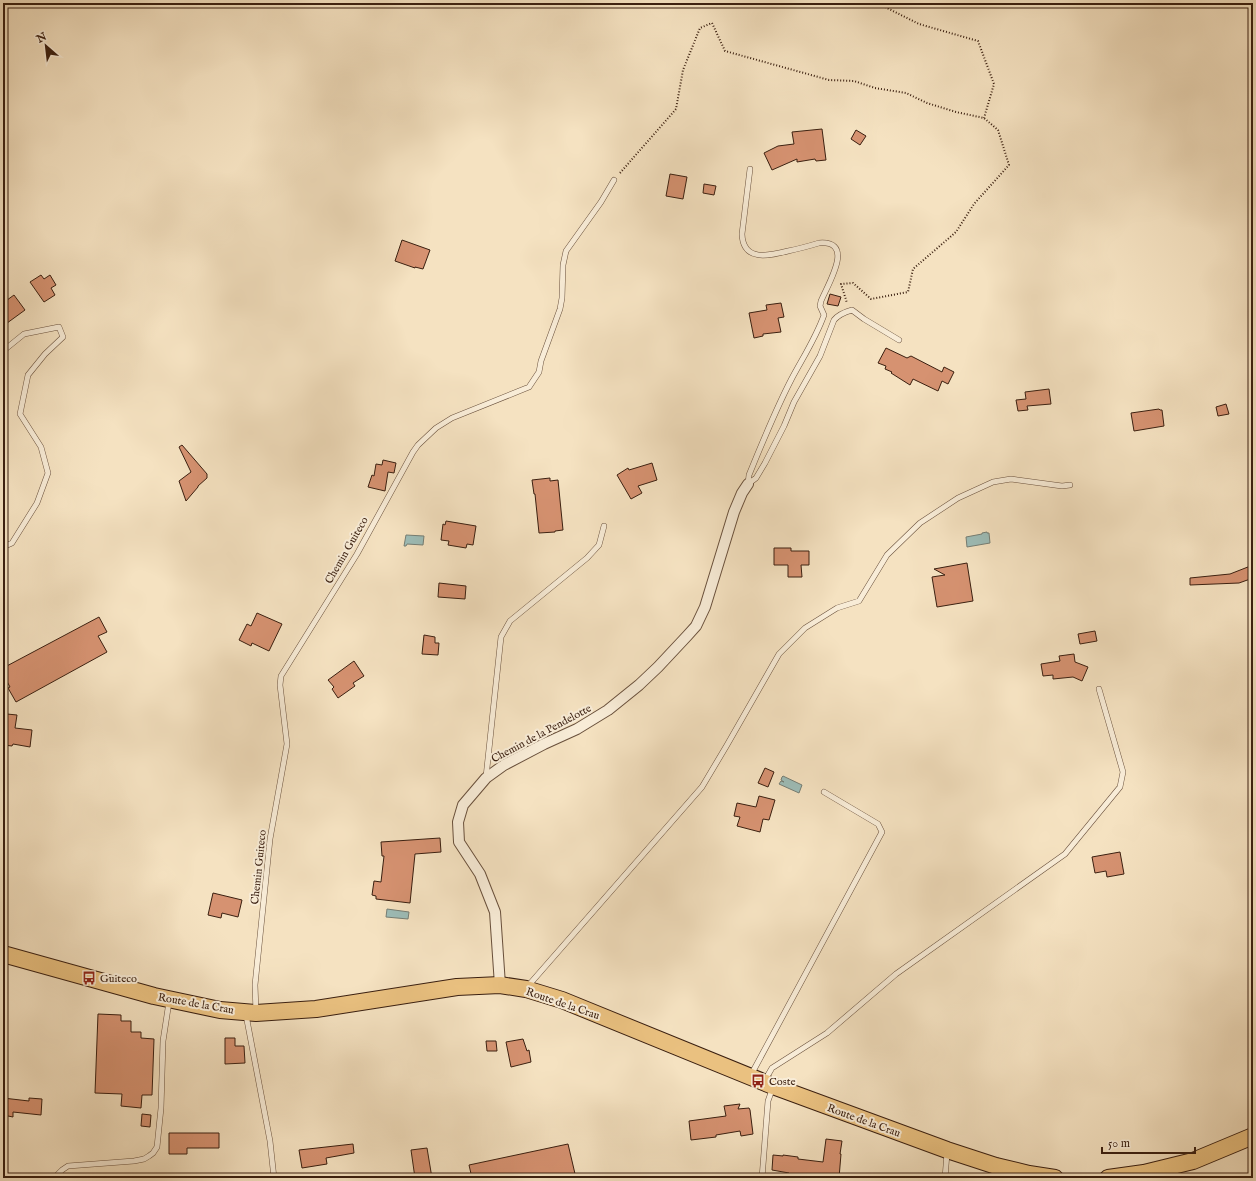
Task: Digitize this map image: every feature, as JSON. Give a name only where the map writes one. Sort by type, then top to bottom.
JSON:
[{"type":"main road","name":"Route de la Crau","points":[[3,954],[169,999],[220,1010],[251,1012],[316,1009],[457,987],[500,985],[526,989],[562,1000],[762,1082],[947,1150],[996,1166],[1029,1174],[1055,1178]]},
{"type":"main road","points":[[1108,1178],[1144,1174],[1193,1161],[1253,1136]]},
{"type":"street","name":"Chemin de la Pendelotte","points":[[500,985],[495,912],[480,874],[459,842],[458,822],[463,805],[486,778],[504,765],[577,729],[608,710],[638,685],[683,641],[696,626],[705,607],[734,512],[742,493],[748,484]]},
{"type":"lane","points":[[748,484],[749,475],[769,426],[803,358],[820,328],[824,315],[820,306],[820,301],[836,267],[839,256],[837,248],[832,244],[825,242],[767,256],[753,254],[747,249],[742,242],[742,234],[750,169]]},
{"type":"lane","name":"Chemin Guiteco","points":[[274,1178],[251,1012],[270,839],[287,744],[280,685],[281,676],[357,554],[400,474],[418,445],[444,422],[529,387],[534,380],[560,309],[566,251],[614,180]]},
{"type":"lane","points":[[748,484],[756,478],[768,457],[784,426],[794,402],[823,349],[834,320],[840,314],[852,310],[864,319],[900,340]]},
{"type":"lane","points":[[3,351],[24,334],[58,327],[62,337],[45,354],[28,375],[20,414],[41,447],[48,473],[37,503],[12,543],[3,547]]},
{"type":"lane","points":[[526,989],[702,787],[728,745],[779,654],[805,628],[837,608],[859,601],[887,555],[920,523],[958,498],[993,482],[1011,479],[1062,486],[1070,485]]},
{"type":"lane","points":[[486,778],[501,637],[510,622],[587,558],[599,545],[604,526]]},
{"type":"lane","points":[[762,1082],[772,1068],[828,1033],[896,974],[1065,854],[1120,787],[1123,772],[1099,689]]},
{"type":"lane","points":[[762,1178],[768,1101],[762,1082],[882,832],[878,824],[824,792]]},
{"type":"lane","points":[[54,1178],[68,1166],[144,1159],[153,1153],[157,1147],[160,1125],[163,1041],[169,999]]},
{"type":"lane","points":[[945,1178],[947,1150]]},
{"type":"path","points":[[877,3],[919,24],[978,41],[994,84],[984,118]]},
{"type":"path","points":[[614,180],[676,109],[683,70],[700,28],[712,23],[725,51],[829,80],[854,81],[875,88],[906,93],[927,104],[984,118],[998,130],[1008,165],[974,204],[956,232],[913,269],[908,292],[870,299],[853,283],[840,284],[850,310]]},
{"type":"water","points":[[987,532],[989,533],[990,543],[967,547],[966,537]]},
{"type":"water","points":[[406,535],[424,536],[423,545],[407,544],[404,546]]},
{"type":"water","points":[[783,776],[802,785],[799,793],[779,784],[781,781],[784,782],[781,780]]},
{"type":"water","points":[[387,909],[409,912],[408,919],[386,917]]},
{"type":"building","points":[[822,129],[826,160],[816,161],[815,159],[797,162],[797,159],[772,170],[764,153],[778,146],[794,144],[792,132]]},
{"type":"building","points":[[856,130],[866,136],[860,145],[851,139]]},
{"type":"building","points":[[670,174],[687,177],[683,199],[666,196]]},
{"type":"building","points":[[704,184],[716,186],[714,195],[703,193]]},
{"type":"building","points":[[402,240],[430,250],[423,269],[415,268],[395,261]]},
{"type":"building","points":[[41,275],[44,279],[50,275],[56,285],[51,288],[55,295],[44,302],[30,282]]},
{"type":"building","points":[[830,294],[841,297],[838,306],[827,304]]},
{"type":"building","points":[[14,295],[25,310],[3,326],[3,303]]},
{"type":"building","points":[[781,303],[784,317],[778,318],[781,332],[763,334],[763,336],[754,338],[749,313],[767,310],[766,305]]},
{"type":"building","points":[[886,348],[907,358],[911,356],[942,372],[944,367],[954,372],[948,384],[942,381],[938,391],[913,379],[910,385],[891,373],[892,372],[885,369],[886,366],[878,363]]},
{"type":"building","points":[[1049,389],[1051,404],[1027,406],[1028,410],[1018,411],[1016,400],[1026,399],[1025,392]]},
{"type":"building","points":[[1226,404],[1229,414],[1218,416],[1216,407]]},
{"type":"building","points":[[1159,409],[1162,410],[1164,426],[1134,431],[1131,413]]},
{"type":"building","points":[[182,445],[207,474],[207,478],[198,486],[186,501],[179,481],[191,472],[179,447]]},
{"type":"building","points":[[383,460],[396,463],[394,473],[388,472],[385,491],[368,487],[372,475],[374,476],[376,464],[382,465]]},
{"type":"building","points":[[652,463],[657,480],[638,486],[642,493],[631,499],[617,475],[628,468],[629,470]]},
{"type":"building","points":[[550,478],[550,481],[558,480],[563,530],[539,533],[532,480]]},
{"type":"building","points":[[446,521],[476,526],[473,545],[467,544],[466,548],[448,545],[449,541],[441,540],[443,524],[445,525]]},
{"type":"building","points":[[774,548],[791,548],[791,551],[809,551],[809,565],[801,565],[802,577],[788,577],[788,565],[774,565]]},
{"type":"building","points":[[967,563],[973,601],[937,607],[932,577],[945,575],[934,569]]},
{"type":"building","points":[[1253,565],[1253,578],[1239,583],[1190,585],[1190,578],[1230,574]]},
{"type":"building","points":[[439,583],[466,586],[465,599],[438,597]]},
{"type":"building","points":[[257,613],[282,624],[269,651],[252,643],[251,646],[239,640],[247,624],[251,626]]},
{"type":"building","points":[[99,617],[107,632],[98,636],[107,652],[16,702],[8,688],[10,687],[3,674],[3,668]]},
{"type":"building","points":[[1095,631],[1097,641],[1080,644],[1078,634]]},
{"type":"building","points":[[424,635],[435,637],[435,643],[439,643],[438,655],[422,654]]},
{"type":"building","points":[[1074,654],[1075,662],[1088,667],[1082,681],[1073,677],[1053,679],[1053,675],[1043,676],[1041,664],[1060,661],[1059,656]]},
{"type":"building","points":[[354,661],[364,676],[353,683],[355,686],[338,698],[332,689],[334,687],[328,680]]},
{"type":"building","points":[[7,714],[17,715],[15,728],[32,730],[30,747],[13,744],[12,746],[4,745],[3,723],[6,723]]},
{"type":"building","points":[[765,768],[774,772],[768,787],[758,783]]},
{"type":"building","points":[[759,796],[775,800],[769,820],[763,819],[760,832],[737,826],[740,817],[734,816],[737,803],[756,807]]},
{"type":"building","points":[[440,838],[441,852],[415,854],[410,903],[376,899],[376,896],[372,895],[374,881],[381,882],[384,856],[382,856],[381,842]]},
{"type":"building","points":[[1120,852],[1124,874],[1107,877],[1106,871],[1095,873],[1092,857]]},
{"type":"building","points":[[213,893],[242,900],[238,917],[222,913],[221,918],[208,915]]},
{"type":"building","points":[[98,1014],[121,1015],[121,1021],[131,1021],[131,1032],[141,1032],[141,1038],[154,1039],[152,1095],[142,1095],[141,1108],[121,1106],[122,1094],[95,1093]]},
{"type":"building","points":[[225,1038],[235,1038],[235,1046],[244,1046],[245,1063],[225,1064]]},
{"type":"building","points":[[523,1039],[527,1051],[529,1050],[531,1062],[511,1067],[506,1042]]},
{"type":"building","points":[[486,1041],[496,1041],[497,1051],[487,1051]]},
{"type":"building","points":[[3,1098],[29,1101],[29,1098],[42,1099],[41,1115],[13,1112],[13,1117],[3,1115]]},
{"type":"building","points":[[740,1104],[738,1109],[749,1108],[750,1110],[753,1134],[741,1136],[740,1131],[716,1135],[716,1137],[691,1140],[689,1121],[726,1116],[724,1106]]},
{"type":"building","points":[[142,1114],[151,1115],[150,1127],[141,1126]]},
{"type":"building","points":[[169,1133],[219,1133],[219,1148],[187,1148],[187,1154],[169,1154]]},
{"type":"building","points":[[826,1139],[842,1141],[839,1178],[788,1177],[789,1173],[772,1170],[773,1155],[798,1157],[798,1159],[823,1162]]},
{"type":"building","points":[[353,1144],[354,1153],[326,1158],[327,1164],[302,1168],[299,1150]]},
{"type":"building","points":[[568,1144],[576,1178],[472,1178],[469,1165]]},
{"type":"building","points":[[427,1148],[432,1178],[415,1178],[411,1150]]},
{"type":"place","name":"Guiteco","points":[[89,978]]},
{"type":"place","name":"Coste","points":[[758,1081]]}]
